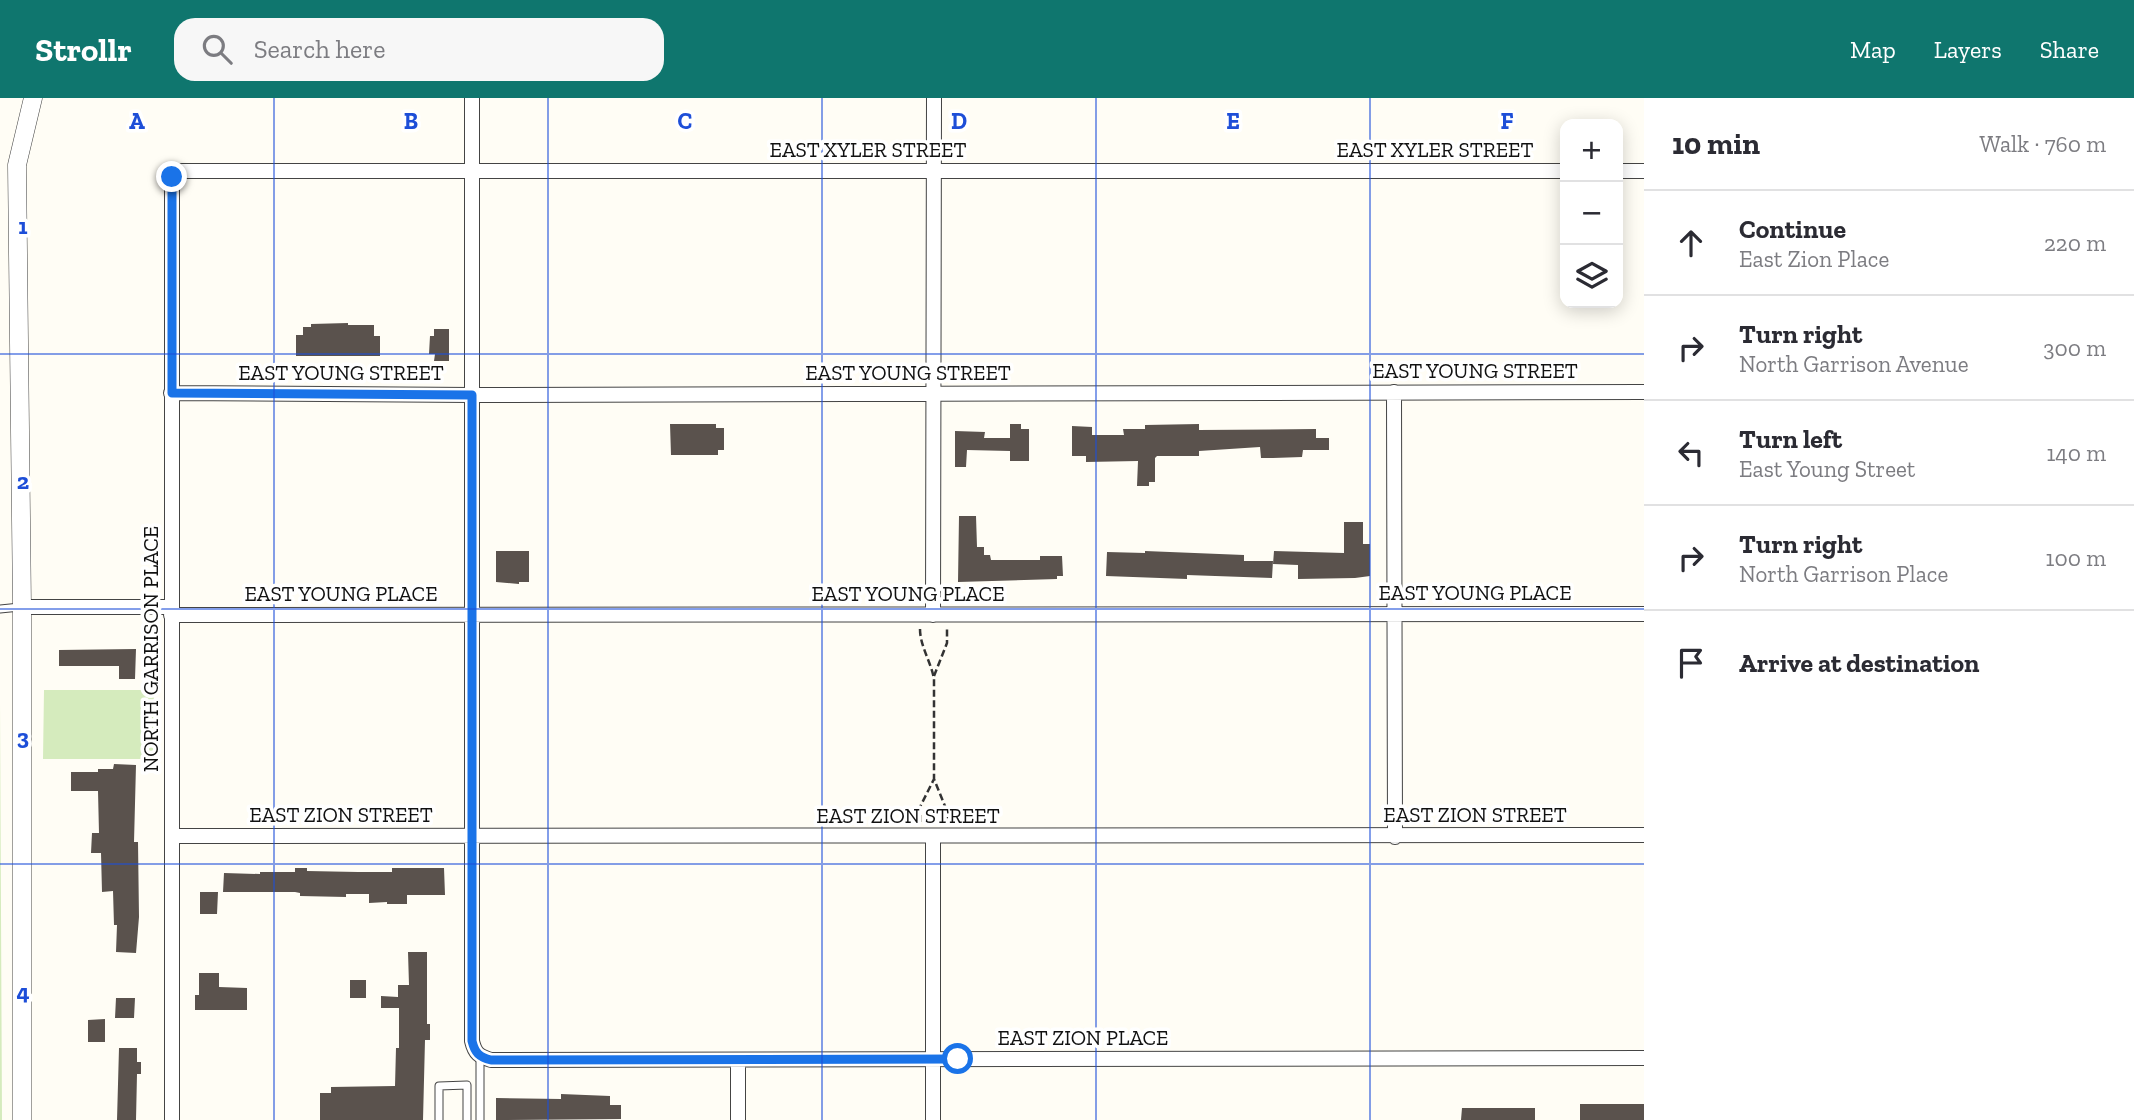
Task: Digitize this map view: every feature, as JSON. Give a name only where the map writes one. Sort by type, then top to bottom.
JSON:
[{"type":"street","points":[[22,1120],[22,607],[17,165],[33,98]]},
{"type":"street","points":[[472,98],[472,1041],[480,1057]]},
{"type":"street","points":[[933,615],[934,98]]},
{"type":"street","name":"EAST XYLER STREET","points":[[172,177],[190,170],[1560,171]]},
{"type":"street","points":[[1623,171],[1644,171]]},
{"type":"street","name":"NORTH GARRISON PLACE","points":[[172,177],[172,1120]]},
{"type":"street","points":[[1394,392],[1395,837]]},
{"type":"street","name":"EAST YOUNG STREET","points":[[172,393],[472,395],[1644,392]]},
{"type":"street","name":"EAST YOUNG PLACE","points":[[22,607],[471,614],[1644,614]]},
{"type":"street","name":"EAST ZION STREET","points":[[172,836],[1644,835]]},
{"type":"street","points":[[933,837],[933,1120]]},
{"type":"street","name":"EAST ZION PLACE","points":[[480,1057],[491,1060],[1644,1058]]},
{"type":"street","points":[[738,1060],[738,1120]]},
{"type":"lane","points":[[0,608],[22,607]]},
{"type":"lane","points":[[480,1057],[480,1120]]},
{"type":"lane","points":[[439,1120],[439,1086],[467,1085],[467,1120]]},
{"type":"path","points":[[920,638],[932,667],[934,779],[947,811]]},
{"type":"path","points":[[933,679],[947,643]]},
{"type":"path","points":[[920,807],[934,779]]},
{"type":"green space","points":[[44,690],[154,690],[153,759],[43,759]]},
{"type":"green space","points":[[0,702],[2,1120],[0,1120]]},
{"type":"building","points":[[311,324],[374,325],[374,336],[380,336],[380,356],[296,356],[296,335],[303,335],[303,327],[311,327]]},
{"type":"building","points":[[434,329],[449,329],[449,361],[434,361],[435,354],[429,354],[430,336],[434,336]]},
{"type":"building","points":[[670,424],[716,424],[716,428],[724,428],[724,450],[718,450],[718,455],[671,455]]},
{"type":"building","points":[[1010,424],[1021,424],[1021,429],[1029,429],[1029,461],[1010,461],[1010,451],[967,450],[966,467],[955,467],[955,431],[985,432],[984,438],[1010,438]]},
{"type":"building","points":[[1199,424],[1199,430],[1316,429],[1316,438],[1329,438],[1329,450],[1303,450],[1302,457],[1261,458],[1260,447],[1199,451],[1199,456],[1157,456],[1155,482],[1149,482],[1149,486],[1137,486],[1138,461],[1086,462],[1086,456],[1072,456],[1072,426],[1092,427],[1092,435],[1124,435],[1123,429],[1145,429],[1145,425]]},
{"type":"building","points":[[959,516],[976,516],[977,547],[984,547],[984,555],[990,555],[991,560],[1040,560],[1040,556],[1062,556],[1063,576],[1057,576],[1057,579],[958,582]]},
{"type":"building","points":[[1344,522],[1363,522],[1363,544],[1370,544],[1370,576],[1298,579],[1298,565],[1273,564],[1274,551],[1344,553]]},
{"type":"building","points":[[496,551],[529,551],[529,582],[496,582]]},
{"type":"building","points":[[1107,552],[1244,555],[1244,561],[1273,561],[1272,578],[1106,576]]},
{"type":"building","points":[[136,649],[135,679],[119,679],[119,666],[59,666],[59,650]]},
{"type":"building","points":[[114,764],[136,765],[134,842],[138,842],[139,917],[136,953],[116,952],[117,925],[114,925],[113,891],[102,892],[101,853],[91,853],[92,833],[99,833],[98,791],[71,791],[71,772],[98,772],[98,769],[113,769]]},
{"type":"building","points":[[295,868],[307,868],[307,871],[392,872],[392,868],[444,868],[445,895],[407,895],[407,904],[387,904],[369,903],[369,894],[346,894],[346,897],[300,896],[300,893],[295,892],[223,892],[224,873],[295,872]]},
{"type":"building","points":[[200,892],[218,892],[217,914],[200,914]]},
{"type":"building","points":[[408,952],[427,952],[427,1024],[430,1024],[430,1040],[425,1040],[423,1120],[320,1120],[320,1093],[331,1093],[331,1087],[395,1086],[399,1008],[381,1008],[381,996],[398,997],[398,985],[409,985]]},
{"type":"building","points":[[199,973],[219,973],[219,987],[247,988],[247,1010],[195,1010],[195,995],[199,995]]},
{"type":"building","points":[[350,980],[366,980],[366,998],[350,998]]},
{"type":"building","points":[[116,998],[135,998],[134,1018],[115,1018]]},
{"type":"building","points":[[105,1019],[105,1042],[88,1042],[88,1020]]},
{"type":"building","points":[[119,1048],[137,1048],[137,1062],[141,1062],[141,1074],[137,1074],[136,1120],[117,1120]]},
{"type":"building","points":[[561,1094],[610,1096],[610,1105],[621,1105],[621,1119],[496,1120],[496,1098],[561,1099]]},
{"type":"building","points":[[1580,1104],[1644,1104],[1644,1120],[1580,1120]]},
{"type":"building","points":[[1462,1108],[1535,1108],[1535,1120],[1461,1120]]},
{"type":"route","points":[[172,177],[172,393],[472,395],[472,1041],[480,1057],[491,1060],[958,1059]]}]
